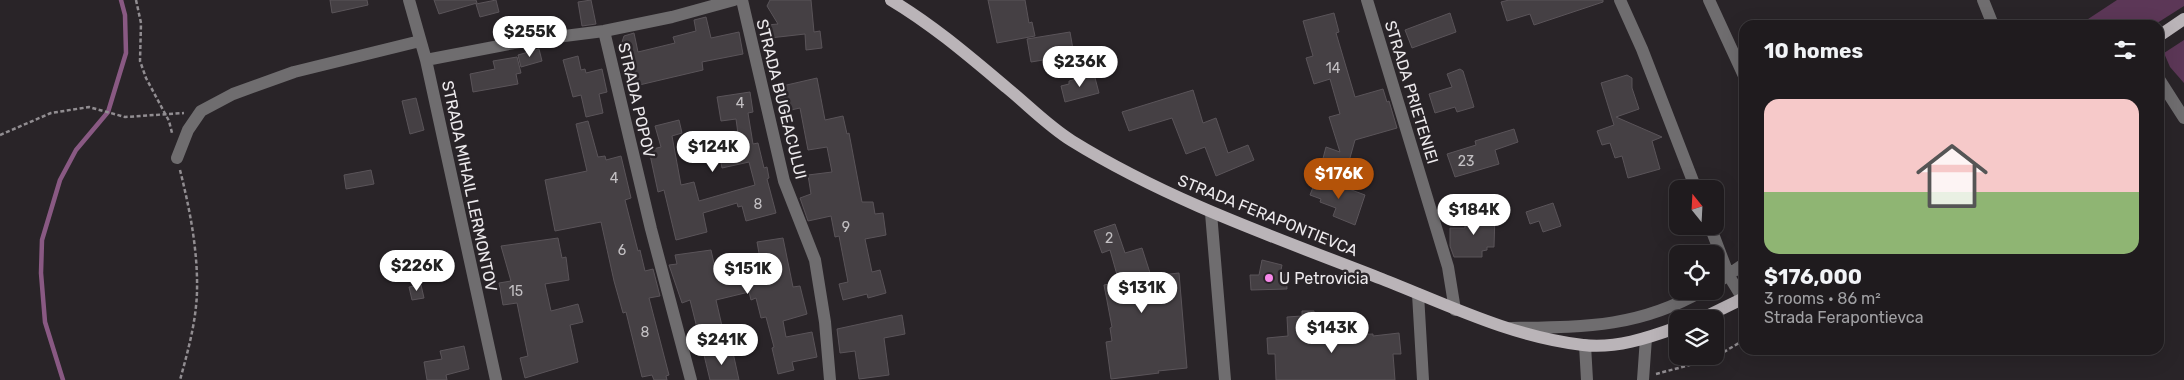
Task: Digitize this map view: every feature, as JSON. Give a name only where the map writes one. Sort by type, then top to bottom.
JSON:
[{"type":"main road","name":"STRADA FERAPONTIEVCA","points":[[891,0],[937,31],[1038,116],[1071,140],[1121,169],[1211,213],[1456,310],[1505,328],[1536,336],[1585,345],[1646,338],[1669,330]]},
{"type":"main road","points":[[2164,33],[2184,19]]},
{"type":"main road","points":[[1720,310],[1739,301]]},
{"type":"street","name":"STRADA MIHAIL LERMONTOV","points":[[409,0],[426,60],[496,380]]},
{"type":"street","name":"STRADA POPOV","points":[[426,60],[524,41],[604,31],[672,17],[734,0]]},
{"type":"street","name":"STRADA BUGEACULUI","points":[[742,0],[784,181],[815,260],[825,322],[830,380]]},
{"type":"street","name":"STRADA PRIETENIEI","points":[[1367,0],[1448,267],[1456,310]]},
{"type":"street","points":[[1620,0],[1642,49],[1693,180]]},
{"type":"street","points":[[1709,0],[1739,65]]},
{"type":"street","points":[[1983,0],[1991,20]]},
{"type":"street","name":"STRADA POPOV","points":[[604,31],[651,228],[691,380]]},
{"type":"street","points":[[177,158],[188,130],[201,111],[233,94],[294,72],[420,41]]},
{"type":"street","points":[[2164,87],[2184,118]]},
{"type":"street","points":[[1211,213],[1225,380]]},
{"type":"street","points":[[1713,235],[1729,276],[1739,292]]},
{"type":"street","points":[[1724,279],[1739,268]]},
{"type":"street","points":[[1418,294],[1423,380]]},
{"type":"street","points":[[1505,328],[1566,327],[1623,322],[1678,305],[1687,300]]},
{"type":"street","points":[[1643,379],[1646,338]]},
{"type":"street","points":[[1585,345],[1587,380]]},
{"type":"path","points":[[136,0],[140,22],[140,61],[146,78],[166,114],[190,213],[197,259],[197,294],[191,337],[180,380]]},
{"type":"path","points":[[0,135],[51,113],[89,107],[125,117],[201,111]]},
{"type":"path","points":[[1643,379],[1712,359],[1739,343]]},
{"type":"shaded area","points":[[2117,0],[2184,0],[2184,6],[2162,20],[2087,20]]},
{"type":"shaded area","points":[[2184,40],[2184,83],[2170,67],[2164,53]]},
{"type":"building","points":[[330,0],[367,0],[368,5],[332,13]]},
{"type":"building","points":[[434,0],[476,0],[477,3],[439,14]]},
{"type":"building","points":[[496,0],[499,12],[480,17],[476,4]]},
{"type":"building","points":[[591,0],[596,24],[582,26],[578,2]]},
{"type":"building","points":[[770,0],[811,0],[814,32],[820,31],[822,48],[806,50],[805,34],[770,38],[767,25],[778,24],[767,6]]},
{"type":"building","points":[[988,0],[1025,0],[1029,23],[1032,22],[1035,36],[997,43]]},
{"type":"building","points":[[1509,0],[1603,0],[1603,2],[1534,25],[1530,14],[1507,21],[1501,2]]},
{"type":"building","points":[[1334,13],[1339,32],[1336,33],[1355,97],[1383,89],[1387,102],[1389,101],[1397,128],[1355,140],[1346,172],[1321,166],[1326,147],[1340,152],[1329,117],[1340,114],[1330,79],[1314,84],[1306,58],[1313,56],[1303,21]]},
{"type":"building","points":[[1450,13],[1456,32],[1412,48],[1405,30]]},
{"type":"building","points":[[706,17],[711,38],[739,32],[743,54],[702,62],[703,70],[635,86],[629,59],[624,61],[621,45],[624,36],[634,33],[638,52],[675,43],[673,37],[696,31],[694,20]]},
{"type":"building","points":[[1070,32],[1074,55],[1031,62],[1027,39]]},
{"type":"building","points":[[539,49],[542,61],[521,67],[518,55]]},
{"type":"building","points":[[578,56],[581,70],[585,69],[586,73],[602,69],[607,92],[599,94],[603,113],[586,117],[581,95],[573,97],[563,60]]},
{"type":"building","points":[[517,57],[521,73],[516,74],[518,84],[473,92],[470,74],[495,69],[493,61]]},
{"type":"building","points":[[1460,69],[1463,71],[1474,107],[1457,112],[1455,107],[1435,113],[1429,94],[1452,87],[1447,74]]},
{"type":"building","points":[[1094,74],[1099,93],[1065,102],[1061,86],[1069,84],[1069,81]]},
{"type":"building","points":[[1627,75],[1632,78],[1632,88],[1639,109],[1616,117],[1662,137],[1652,141],[1660,169],[1628,178],[1622,156],[1615,158],[1610,143],[1602,145],[1597,131],[1614,125],[1601,83]]},
{"type":"building","points":[[817,78],[825,120],[843,116],[847,134],[849,133],[862,202],[873,202],[875,214],[883,213],[886,235],[865,239],[872,272],[880,270],[886,293],[868,298],[867,294],[843,300],[839,284],[848,282],[839,236],[835,237],[831,216],[808,221],[800,198],[811,194],[808,175],[832,172],[827,147],[808,150],[800,108],[791,110],[790,106],[782,107],[778,87]]},
{"type":"building","points":[[1193,90],[1203,123],[1216,118],[1228,153],[1248,145],[1254,160],[1216,176],[1205,147],[1186,154],[1172,118],[1129,131],[1122,112]]},
{"type":"building","points":[[750,92],[753,112],[748,113],[753,144],[758,143],[764,168],[767,167],[769,178],[767,179],[776,213],[746,221],[742,206],[738,207],[737,203],[703,213],[707,232],[676,240],[664,190],[658,192],[649,150],[661,147],[655,126],[679,120],[682,133],[672,136],[681,185],[694,182],[699,201],[755,185],[749,162],[722,168],[719,152],[724,150],[723,144],[739,141],[736,119],[721,121],[717,97]]},
{"type":"building","points":[[416,98],[424,130],[410,134],[402,101]]},
{"type":"building","points":[[588,121],[598,157],[605,156],[606,160],[621,156],[631,198],[625,200],[638,251],[640,250],[645,271],[653,269],[660,296],[649,298],[669,375],[666,376],[667,380],[654,380],[652,375],[642,377],[626,312],[623,313],[614,281],[601,222],[555,231],[545,180],[587,171],[576,124]]},
{"type":"building","points":[[1514,129],[1518,142],[1495,150],[1499,164],[1455,177],[1447,154],[1476,145],[1475,141]]},
{"type":"building","points":[[371,170],[374,184],[346,189],[344,175]]},
{"type":"building","points":[[1317,177],[1365,195],[1355,225],[1333,216],[1336,208],[1320,202],[1321,199],[1310,195]]},
{"type":"building","points":[[1553,203],[1561,226],[1543,232],[1539,221],[1530,224],[1526,212]]},
{"type":"building","points":[[1472,213],[1495,213],[1494,247],[1487,247],[1487,250],[1482,251],[1482,257],[1454,257],[1450,246],[1450,228],[1465,228],[1465,215]]},
{"type":"building","points":[[1115,224],[1125,253],[1142,248],[1151,276],[1179,273],[1187,368],[1111,379],[1106,342],[1112,341],[1110,328],[1112,327],[1104,285],[1119,282],[1110,250],[1102,253],[1094,231]]},
{"type":"building","points":[[558,238],[562,258],[566,257],[569,280],[545,284],[551,311],[578,304],[583,322],[570,325],[578,362],[525,378],[520,358],[528,356],[517,303],[503,305],[499,283],[511,281],[501,246]]},
{"type":"building","points":[[783,238],[793,287],[800,286],[807,314],[783,321],[786,337],[812,332],[817,357],[792,362],[794,370],[778,374],[772,348],[774,347],[766,317],[761,318],[756,298],[751,300],[749,292],[716,300],[722,326],[698,332],[690,300],[682,303],[669,265],[677,264],[675,255],[711,250],[715,268],[760,259],[757,242]]},
{"type":"building","points":[[1262,260],[1282,265],[1280,275],[1286,274],[1287,289],[1251,290],[1250,275],[1259,275]]},
{"type":"building","points":[[421,285],[424,298],[412,300],[409,287]]},
{"type":"building","points":[[1302,311],[1314,311],[1315,334],[1332,334],[1332,336],[1373,334],[1373,336],[1399,333],[1401,354],[1393,354],[1395,380],[1276,380],[1275,354],[1268,354],[1267,338],[1288,336],[1287,317],[1302,316]]},
{"type":"building","points":[[902,315],[905,334],[884,338],[889,375],[859,379],[855,351],[840,353],[837,329]]},
{"type":"building","points":[[464,346],[469,369],[446,375],[447,380],[427,380],[424,362],[442,359],[440,351]]},
{"type":"building","points":[[732,348],[739,380],[710,380],[704,355]]},
{"type":"waterway","points":[[63,380],[45,322],[41,273],[42,240],[60,180],[76,150],[108,112],[126,53],[125,15],[121,0]]},
{"type":"place","name":"U Petrovicia","points":[[1269,278]]}]
